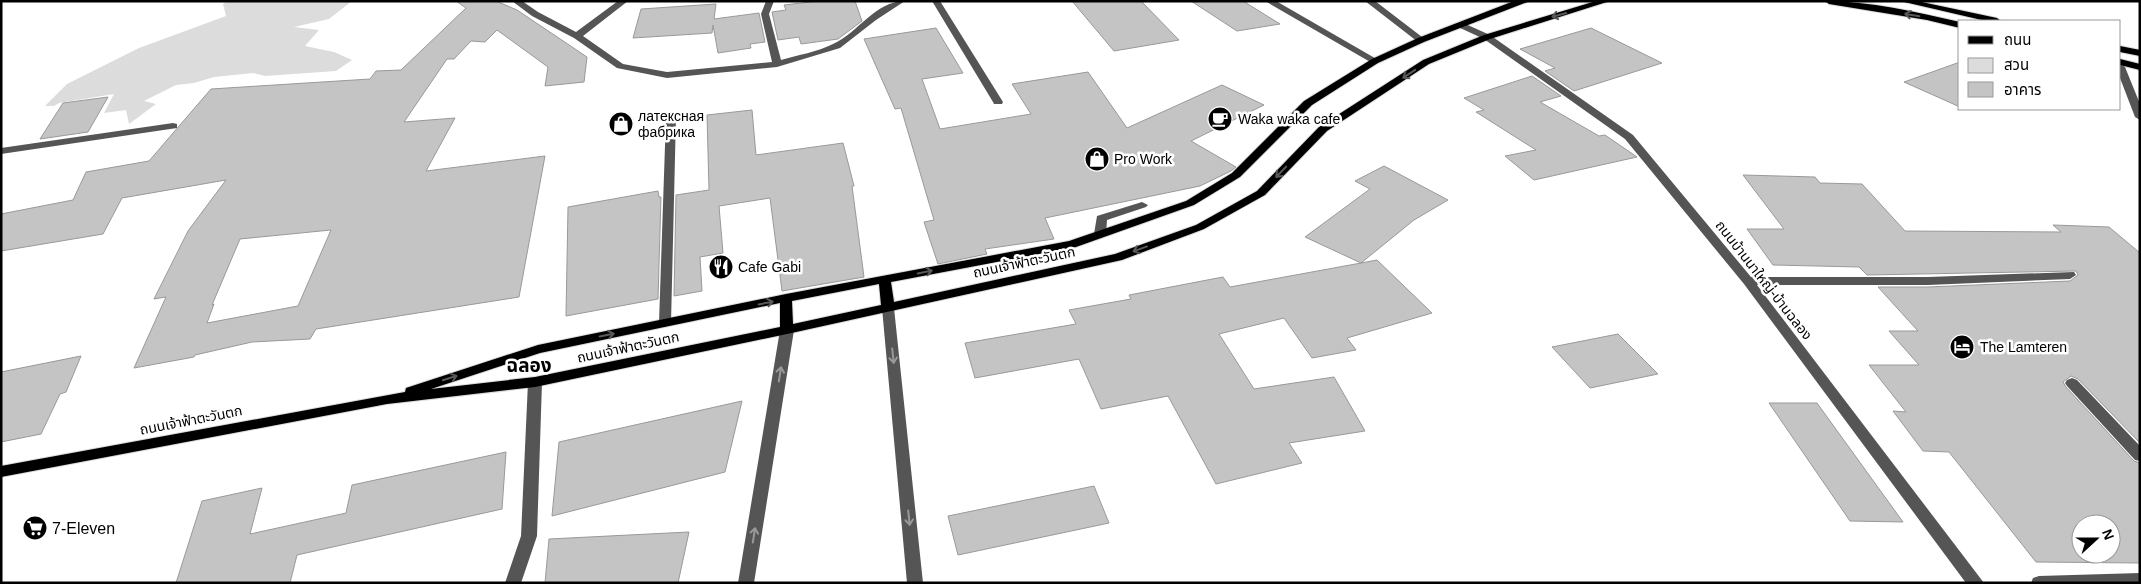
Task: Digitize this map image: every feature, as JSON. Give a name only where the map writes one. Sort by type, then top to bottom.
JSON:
[{"type":"main road","name":"ถนนเจ้าฟ้าตะวันตก","points":[[387,399],[538,349],[786,298],[1072,244],[1190,203],[1236,175],[1308,103],[1376,61],[1421,40],[1513,4],[1526,1]]},
{"type":"main road","name":"ถนนเจ้าฟ้าตะวันตก","points":[[1,472],[387,399],[535,382],[787,330],[1118,257],[1200,227],[1261,193],[1323,129],[1426,62],[1487,38],[1606,1]]},
{"type":"main road","points":[[1829,1],[1927,17],[1958,25]]},
{"type":"main road","points":[[1904,1],[1992,20]]},
{"type":"main road","points":[[2121,49],[2140,53]]},
{"type":"main road","points":[[2121,62],[2140,66]]},
{"type":"main road","points":[[885,280],[888,308]]},
{"type":"main road","points":[[786,298],[787,330]]},
{"type":"street","points":[[516,1],[535,14],[577,36],[620,66],[666,75],[777,64],[837,46],[873,18],[901,1]]},
{"type":"street","points":[[577,36],[624,1]]},
{"type":"street","points":[[770,1],[765,14],[777,64]]},
{"type":"street","points":[[936,1],[998,102]]},
{"type":"street","points":[[1268,1],[1376,61]]},
{"type":"street","points":[[1369,1],[1421,40]]},
{"type":"street","name":"ถนนบ้านนาใหญ่-บ้านฉลอง","points":[[1460,25],[1487,38],[1629,137],[1748,281],[1976,583]]},
{"type":"street","points":[[2121,70],[2140,117]]},
{"type":"street","points":[[665,323],[671,116]]},
{"type":"street","points":[[1,151],[173,126]]},
{"type":"street","points":[[1100,234],[1101,218],[1142,204]]},
{"type":"street","points":[[1748,281],[1928,281],[2070,275]]},
{"type":"street","points":[[888,308],[915,583]]},
{"type":"street","points":[[746,583],[787,330]]},
{"type":"street","points":[[512,583],[529,536],[535,382]]},
{"type":"street","points":[[2072,383],[2140,456]]},
{"type":"street","points":[[2039,583],[2140,580]]},
{"type":"green space","points":[[227,1],[352,1],[329,19],[294,27],[319,30],[305,46],[334,52],[352,60],[336,71],[265,76],[253,73],[214,77],[194,83],[176,85],[144,101],[156,104],[129,124],[126,110],[104,113],[114,94],[59,103],[54,106],[45,106],[67,84],[139,48],[226,16],[223,4]]},
{"type":"building","points":[[456,1],[496,1],[517,10],[587,57],[584,82],[545,86],[548,67],[497,30],[485,42],[471,41],[454,59],[447,59],[404,122],[455,118],[426,171],[545,156],[519,297],[316,329],[310,339],[252,342],[195,355],[194,357],[134,368],[166,297],[154,299],[188,231],[226,180],[122,198],[103,234],[1,251],[1,214],[73,200],[86,172],[149,161],[211,89],[370,79],[376,71],[401,70],[466,8]],"holes":[[[331,230],[298,306],[207,323],[214,304],[212,305],[240,239]]]},
{"type":"building","points":[[818,1],[855,1],[862,21],[838,39],[801,44],[799,37],[778,40],[772,12],[786,10],[784,5]]},
{"type":"building","points":[[1072,1],[1141,1],[1179,40],[1114,51]]},
{"type":"building","points":[[1191,1],[1243,1],[1280,24],[1237,31]]},
{"type":"building","points":[[716,4],[714,19],[759,13],[765,42],[750,44],[751,48],[718,53],[713,25],[712,33],[633,38],[641,9]]},
{"type":"building","points":[[936,28],[963,73],[922,79],[940,129],[1031,114],[1012,84],[1088,72],[1127,128],[1222,85],[1264,105],[1191,141],[1236,167],[1231,171],[1200,186],[1045,218],[1054,239],[985,249],[987,254],[938,264],[924,222],[934,220],[901,108],[895,109],[864,39]]},
{"type":"building","points":[[1591,28],[1662,63],[1574,91],[1545,71],[1555,68],[1520,49]]},
{"type":"building","points":[[1958,63],[1958,106],[1904,82]]},
{"type":"building","points":[[1532,76],[1561,96],[1540,102],[1599,136],[1605,135],[1637,157],[1534,180],[1505,156],[1536,150],[1476,112],[1484,110],[1464,98]]},
{"type":"building","points":[[108,97],[88,132],[40,139],[63,103]]},
{"type":"building","points":[[752,110],[756,155],[843,143],[854,186],[852,186],[864,277],[782,291],[770,198],[719,206],[723,253],[700,257],[702,291],[674,296],[676,195],[709,190],[707,115]]},
{"type":"building","points":[[1384,166],[1448,200],[1414,220],[1361,263],[1305,237],[1370,189],[1355,181]]},
{"type":"building","points":[[1743,175],[1815,177],[1820,183],[1862,184],[1905,231],[2061,232],[2053,225],[2109,227],[2140,253],[2140,443],[2078,379],[2071,376],[2063,382],[2134,461],[2140,463],[2140,563],[2121,563],[2121,514],[2071,514],[2071,562],[2036,562],[1949,452],[1923,451],[1893,411],[1906,412],[1869,365],[1919,365],[1889,331],[1918,331],[1878,287],[1928,287],[2070,281],[2078,275],[2076,271],[1867,275],[1859,267],[1773,265],[1747,229],[1784,229]]},
{"type":"building","points":[[658,191],[659,197],[661,197],[658,299],[566,316],[568,207]]},
{"type":"building","points":[[1377,260],[1432,313],[1347,338],[1356,350],[1312,358],[1284,318],[1219,334],[1254,389],[1334,377],[1365,431],[1289,443],[1302,463],[1216,484],[1168,396],[1101,409],[1079,359],[975,378],[965,343],[1076,324],[1069,310],[1131,299],[1129,295],[1223,277],[1230,287]]},
{"type":"building","points":[[1618,334],[1658,374],[1590,388],[1552,347]]},
{"type":"building","points":[[81,356],[66,392],[60,394],[41,434],[1,442],[1,372]]},
{"type":"building","points":[[742,401],[725,472],[552,516],[559,442]]},
{"type":"building","points":[[1769,403],[1817,403],[1903,522],[1850,521]]},
{"type":"building","points":[[506,452],[502,509],[297,555],[290,583],[176,583],[202,501],[262,488],[250,534],[346,513],[352,485]]},
{"type":"building","points":[[1094,486],[1109,523],[958,555],[948,516]]},
{"type":"building","points":[[689,532],[678,583],[545,583],[549,539]]},
{"type":"place","name":"Waka waka cafe","points":[[1220,119]]},
{"type":"place","name":"латексная фабрика","points":[[621,124]]},
{"type":"place","name":"Pro Work","points":[[1097,159]]},
{"type":"place","name":"Cafe Gabi","points":[[721,267]]},
{"type":"place","name":"The Lamteren","points":[[1962,347]]},
{"type":"place","name":"7-Eleven","points":[[35,528]]},
{"type":"district","name":"ฉลอง","points":[[529,365]]}]
